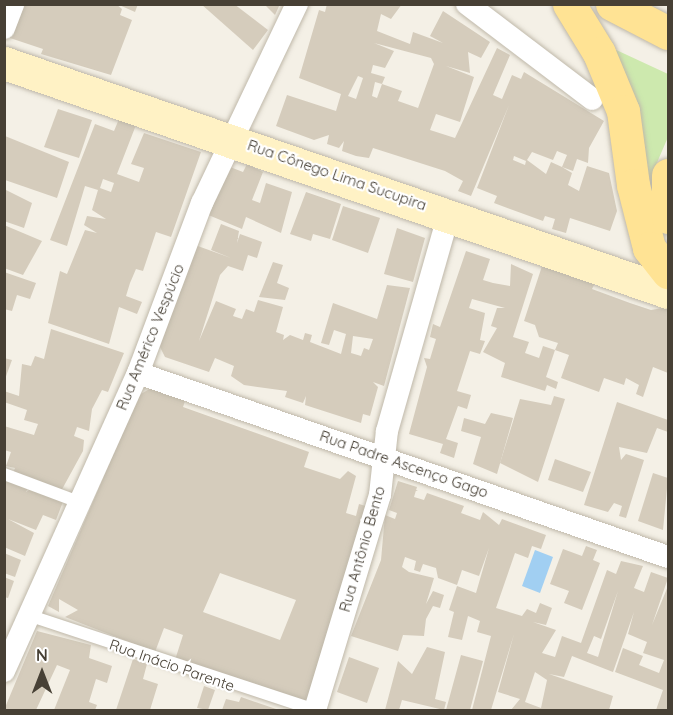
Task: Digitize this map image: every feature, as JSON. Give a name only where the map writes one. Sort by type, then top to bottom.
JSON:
[{"type":"main road","points":[[569,4],[599,53],[623,111],[633,185],[649,248],[669,272]]},
{"type":"main road","points":[[612,4],[669,33]]},
{"type":"main road","points":[[669,176],[669,216]]},
{"type":"street","points":[[4,28],[13,4]]},
{"type":"street","name":"Rua Américo Vespúcio","points":[[4,671],[31,616],[138,374],[202,203],[236,140],[297,4]]},
{"type":"street","points":[[467,4],[592,99]]},
{"type":"street","name":"Rua Cônego Lima Sucupira","points":[[4,63],[449,213],[669,292]]},
{"type":"street","name":"Rua Antônio Bento","points":[[315,710],[380,495],[384,456],[449,213]]},
{"type":"street","name":"Rua Padre Ascenço Gago","points":[[138,374],[384,456],[669,557]]},
{"type":"lane","points":[[4,474],[81,502]]},
{"type":"lane","name":"Rua Inácio Parente","points":[[31,616],[315,710]]},
{"type":"green space","points":[[612,48],[668,74],[668,137],[656,165],[653,198]]},
{"type":"water","points":[[535,550],[553,557],[540,593],[522,586]]},
{"type":"building","points":[[20,4],[116,4],[122,9],[120,15],[132,20],[111,75],[41,54],[43,49],[10,38]]},
{"type":"building","points":[[117,4],[138,4],[135,12]]},
{"type":"building","points":[[201,4],[234,4],[268,30],[253,50]]},
{"type":"building","points":[[264,4],[280,4],[275,15]]},
{"type":"building","points":[[327,4],[402,4],[391,19],[381,14],[377,31],[410,44],[413,32],[443,43],[430,36],[443,11],[490,42],[481,58],[468,52],[470,73],[446,66],[474,77],[460,122],[436,114],[430,130],[455,138],[497,48],[510,55],[493,95],[502,99],[512,75],[521,79],[524,72],[604,121],[589,148],[588,163],[577,159],[573,171],[562,167],[572,173],[568,185],[579,191],[587,166],[609,173],[617,211],[610,231],[570,218],[566,233],[552,229],[555,219],[545,216],[543,221],[494,203],[497,196],[477,188],[509,105],[471,196],[458,191],[463,181],[445,171],[373,148],[369,158],[356,156],[342,151],[344,141],[339,148],[327,144],[329,135],[314,140],[276,126],[287,95],[336,111],[341,94],[299,78],[319,10],[325,12]],"holes":[[[374,43],[431,58],[434,64],[418,108],[398,101],[402,91],[382,84],[385,77],[371,73],[373,65],[385,68],[394,51]],[[358,76],[363,78],[356,99],[348,96]],[[375,82],[382,84],[377,98],[372,96]],[[557,151],[567,155],[562,167],[551,162],[546,174],[527,160],[532,152],[553,160]],[[514,156],[526,161],[525,165],[513,160]]]},
{"type":"building","points":[[58,109],[92,120],[79,158],[44,147]]},
{"type":"building","points":[[119,119],[136,125],[117,174],[139,182],[144,168],[131,164],[144,133],[201,152],[171,237],[156,232],[143,271],[136,269],[130,283],[126,296],[142,302],[137,314],[119,307],[109,344],[48,323],[60,271],[67,274],[85,230],[97,233],[84,225],[87,216],[106,219],[92,210],[98,190],[85,186],[67,246],[50,240],[95,124],[114,131]],"holes":[[[103,179],[114,183],[111,192],[100,188]]]},
{"type":"building","points":[[5,136],[69,162],[57,198],[5,180]]},
{"type":"building","points":[[247,164],[263,172],[252,200],[260,203],[266,183],[292,192],[281,233],[246,217],[242,229],[206,214],[230,167],[243,172]]},
{"type":"building","points":[[4,189],[32,203],[24,228],[4,221]]},
{"type":"building","points":[[306,192],[341,204],[330,239],[313,234],[311,241],[290,234]]},
{"type":"building","points":[[343,206],[380,218],[368,253],[332,240]]},
{"type":"building","points":[[221,224],[239,231],[237,243],[240,234],[262,242],[257,258],[248,255],[243,271],[228,266],[220,275],[199,341],[216,301],[236,309],[233,316],[242,319],[246,309],[254,312],[258,300],[283,307],[276,332],[284,335],[283,340],[290,335],[303,340],[305,333],[312,335],[310,342],[341,354],[346,334],[334,330],[329,345],[321,343],[333,303],[377,319],[387,285],[410,288],[384,386],[373,382],[378,387],[370,416],[363,414],[361,423],[305,405],[306,396],[303,403],[285,397],[287,391],[244,385],[231,376],[234,366],[215,358],[209,372],[165,357],[160,347],[195,245],[231,258],[211,250]],"holes":[[[353,336],[373,339],[369,350],[364,348],[361,356],[351,353]]]},
{"type":"building","points":[[4,225],[42,241],[23,275],[4,268]]},
{"type":"building","points":[[397,228],[425,238],[413,282],[384,274]]},
{"type":"building","points":[[466,251],[490,259],[483,280],[510,286],[511,264],[533,274],[513,337],[529,342],[525,353],[539,358],[543,346],[555,350],[546,377],[558,382],[556,389],[547,385],[545,391],[501,377],[505,363],[483,352],[497,328],[491,326],[497,308],[505,308],[472,299],[469,308],[485,313],[480,340],[485,341],[480,354],[470,351],[457,391],[471,395],[467,409],[458,406],[446,439],[458,443],[454,458],[440,453],[443,444],[409,434],[427,367],[424,358],[430,359],[436,339],[430,337],[433,324],[440,327]]},
{"type":"building","points":[[273,262],[283,265],[277,283],[289,288],[285,300],[259,297]]},
{"type":"building","points":[[543,263],[596,281],[592,289],[630,303],[651,310],[668,307],[668,373],[653,367],[643,397],[636,394],[639,385],[626,378],[624,385],[604,378],[599,392],[561,378],[569,355],[555,350],[558,343],[539,337],[535,325],[524,321]]},
{"type":"building","points":[[4,272],[36,283],[30,299],[17,295],[12,311],[4,309]]},
{"type":"building","points":[[51,329],[124,353],[108,392],[102,390],[92,409],[89,431],[77,427],[74,436],[84,440],[83,451],[60,493],[12,476],[15,468],[6,466],[11,452],[4,450],[4,426],[34,435],[38,424],[24,420],[27,410],[4,402],[4,391],[19,396],[22,364],[31,366],[35,356],[44,359]]},
{"type":"building","points":[[4,358],[12,360],[5,379],[4,379]]},
{"type":"building","points":[[153,387],[185,401],[183,407],[309,452],[304,467],[340,479],[348,471],[356,476],[346,513],[356,516],[359,504],[369,507],[311,705],[175,660],[183,635],[164,628],[155,652],[65,617],[78,610],[59,599],[59,612],[48,606],[139,395]],"holes":[[[220,573],[296,600],[280,640],[203,612]]]},
{"type":"building","points":[[554,396],[565,399],[538,482],[500,463],[520,399],[551,405]]},
{"type":"building","points":[[617,402],[668,420],[668,432],[657,428],[647,453],[619,447],[621,460],[626,454],[644,460],[626,518],[619,516],[622,506],[614,503],[608,512],[584,505]]},
{"type":"building","points":[[491,413],[513,418],[497,474],[473,464],[481,437],[461,431],[464,418],[485,424]]},
{"type":"building","points":[[555,459],[591,472],[583,492],[548,480]]},
{"type":"building","points":[[653,473],[668,478],[663,530],[638,521]]},
{"type":"building","points":[[4,475],[29,485],[26,492],[34,487],[64,499],[56,520],[43,515],[36,530],[8,519],[34,533],[25,556],[4,547]]},
{"type":"building","points":[[398,481],[417,487],[414,497],[424,500],[427,493],[464,506],[461,513],[480,520],[483,512],[499,525],[502,519],[546,535],[541,549],[532,546],[528,558],[515,553],[496,608],[522,616],[527,609],[536,613],[540,603],[552,608],[546,625],[533,622],[556,630],[542,653],[555,657],[562,636],[581,643],[607,570],[616,574],[621,561],[643,566],[634,588],[644,592],[651,572],[668,578],[652,625],[668,586],[668,710],[656,710],[663,690],[615,672],[623,648],[643,656],[639,665],[659,673],[664,660],[643,653],[647,642],[628,634],[634,612],[613,672],[572,656],[564,677],[549,674],[613,696],[609,710],[511,710],[520,699],[498,692],[514,634],[491,710],[472,710],[491,636],[477,632],[480,621],[468,616],[462,640],[448,637],[454,612],[449,610],[457,586],[476,593],[489,548],[479,576],[462,570],[457,585],[438,578],[436,568],[423,564],[420,572],[414,570],[416,561],[405,557],[402,567],[409,572],[434,578],[426,604],[433,591],[444,595],[440,608],[433,606],[426,619],[424,636],[403,635],[398,651],[351,636],[381,560],[385,515],[395,519],[397,513],[389,510]],"holes":[[[618,591],[598,657],[587,653],[594,636],[601,639]],[[535,672],[547,680],[541,708],[525,702]]]},
{"type":"building","points":[[586,546],[597,550],[593,560],[600,563],[582,610],[564,603],[569,591],[550,584],[563,549],[582,556]]},
{"type":"building","points":[[4,553],[21,560],[15,577],[4,573]]},
{"type":"building","points":[[4,577],[14,581],[8,598],[4,597]]},
{"type":"building","points":[[37,631],[91,645],[89,658],[112,666],[107,683],[96,679],[89,702],[97,705],[95,710],[54,710],[70,670],[57,665],[36,710],[4,710]]},
{"type":"building","points":[[427,647],[445,652],[435,699],[446,702],[444,710],[402,700],[399,710],[385,710],[398,661],[412,674]]},
{"type":"building","points":[[461,655],[483,661],[470,710],[446,710]]},
{"type":"building","points":[[349,657],[379,668],[367,703],[337,692]]},
{"type":"building","points":[[133,659],[147,664],[143,679],[158,684],[150,710],[116,710]]},
{"type":"building","points":[[204,686],[215,690],[208,710],[197,708]]},
{"type":"building","points":[[241,697],[279,710],[222,710],[226,699],[239,702]]}]
